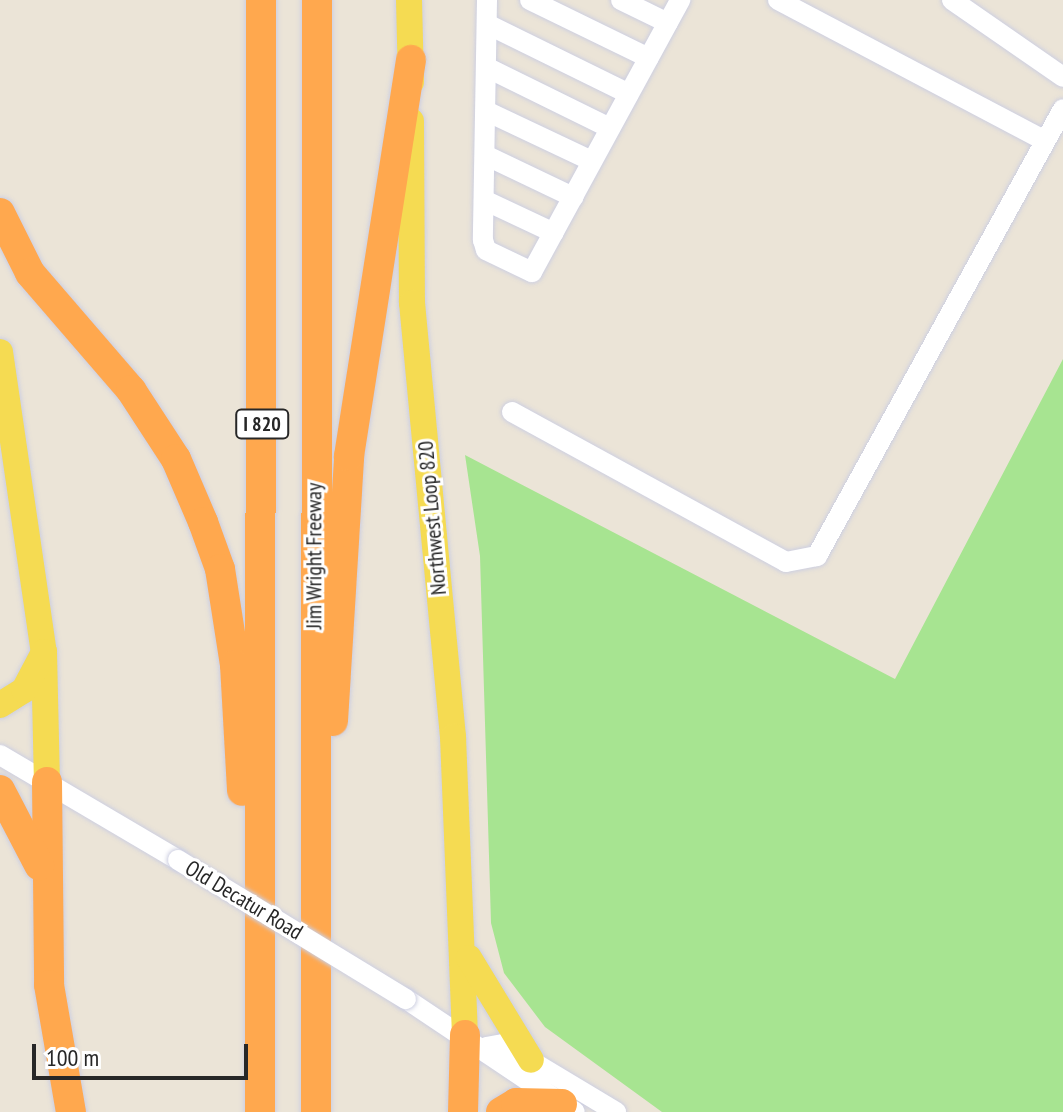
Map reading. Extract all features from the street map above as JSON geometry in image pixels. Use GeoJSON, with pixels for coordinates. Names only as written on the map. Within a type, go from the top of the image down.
{"type":"FeatureCollection","features":[{"type":"Feature","properties":{"kind":"highway","name":"I 820"},"geometry":{"type":"LineString","coordinates":[[260,1112],[261,0]]}},
{"type":"Feature","properties":{"kind":"highway","name":"Jim Wright Freeway"},"geometry":{"type":"LineString","coordinates":[[316,1112],[312,825],[317,0]]}},
{"type":"Feature","properties":{"kind":"highway"},"geometry":{"type":"LineString","coordinates":[[312,825],[334,718],[335,593],[351,440],[411,60]]}},
{"type":"Feature","properties":{"kind":"highway"},"geometry":{"type":"LineString","coordinates":[[0,213],[30,273],[131,390],[176,459],[203,522],[220,569],[235,665],[243,813],[259,847]]}},
{"type":"Feature","properties":{"kind":"highway"},"geometry":{"type":"LineString","coordinates":[[47,782],[44,881],[49,985],[71,1112]]}},
{"type":"Feature","properties":{"kind":"highway"},"geometry":{"type":"LineString","coordinates":[[0,790],[27,830],[44,881]]}},
{"type":"Feature","properties":{"kind":"highway"},"geometry":{"type":"LineString","coordinates":[[463,1112],[476,1041]]}},
{"type":"Feature","properties":{"kind":"highway"},"geometry":{"type":"LineString","coordinates":[[501,1112],[516,1103],[568,1108]]}},
{"type":"Feature","properties":{"kind":"main road","name":"Northwest Loop 820"},"geometry":{"type":"LineString","coordinates":[[409,0],[412,303],[453,737],[464,949],[476,1041]]}},
{"type":"Feature","properties":{"kind":"main road"},"geometry":{"type":"LineString","coordinates":[[0,352],[7,426],[44,652],[47,782]]}},
{"type":"Feature","properties":{"kind":"main road"},"geometry":{"type":"LineString","coordinates":[[0,705],[24,690],[44,652]]}},
{"type":"Feature","properties":{"kind":"main road"},"geometry":{"type":"LineString","coordinates":[[464,949],[531,1060]]}},
{"type":"Feature","properties":{"kind":"street"},"geometry":{"type":"LineString","coordinates":[[487,0],[486,250],[532,272],[680,0]]}},
{"type":"Feature","properties":{"kind":"street"},"geometry":{"type":"LineString","coordinates":[[530,0],[649,58]]}},
{"type":"Feature","properties":{"kind":"street"},"geometry":{"type":"LineString","coordinates":[[621,0],[668,23]]}},
{"type":"Feature","properties":{"kind":"street"},"geometry":{"type":"LineString","coordinates":[[778,0],[1045,141]]}},
{"type":"Feature","properties":{"kind":"street"},"geometry":{"type":"LineString","coordinates":[[952,0],[1063,77]]}},
{"type":"Feature","properties":{"kind":"street"},"geometry":{"type":"LineString","coordinates":[[487,24],[629,94]]}},
{"type":"Feature","properties":{"kind":"street"},"geometry":{"type":"LineString","coordinates":[[486,67],[610,128]]}},
{"type":"Feature","properties":{"kind":"street"},"geometry":{"type":"LineString","coordinates":[[512,412],[786,562],[817,556],[1063,109]]}},
{"type":"Feature","properties":{"kind":"street"},"geometry":{"type":"LineString","coordinates":[[486,111],[592,161]]}},
{"type":"Feature","properties":{"kind":"street"},"geometry":{"type":"LineString","coordinates":[[485,155],[573,197]]}},
{"type":"Feature","properties":{"kind":"street"},"geometry":{"type":"LineString","coordinates":[[484,200],[554,233]]}},
{"type":"Feature","properties":{"kind":"street","name":"Old Decatur Road"},"geometry":{"type":"LineString","coordinates":[[0,755],[476,1041],[494,1062],[568,1108]]}},
{"type":"Feature","properties":{"kind":"street","name":"Old Decatur Road"},"geometry":{"type":"LineString","coordinates":[[476,1041],[503,1044],[616,1112]]}},
{"type":"Feature","properties":{"kind":"green space"},"geometry":{"type":"Polygon","coordinates":[[[1063,359],[1063,1112],[662,1112],[545,1027],[504,973],[491,923],[480,556],[465,455],[895,679],[1063,359]]]}}]}
